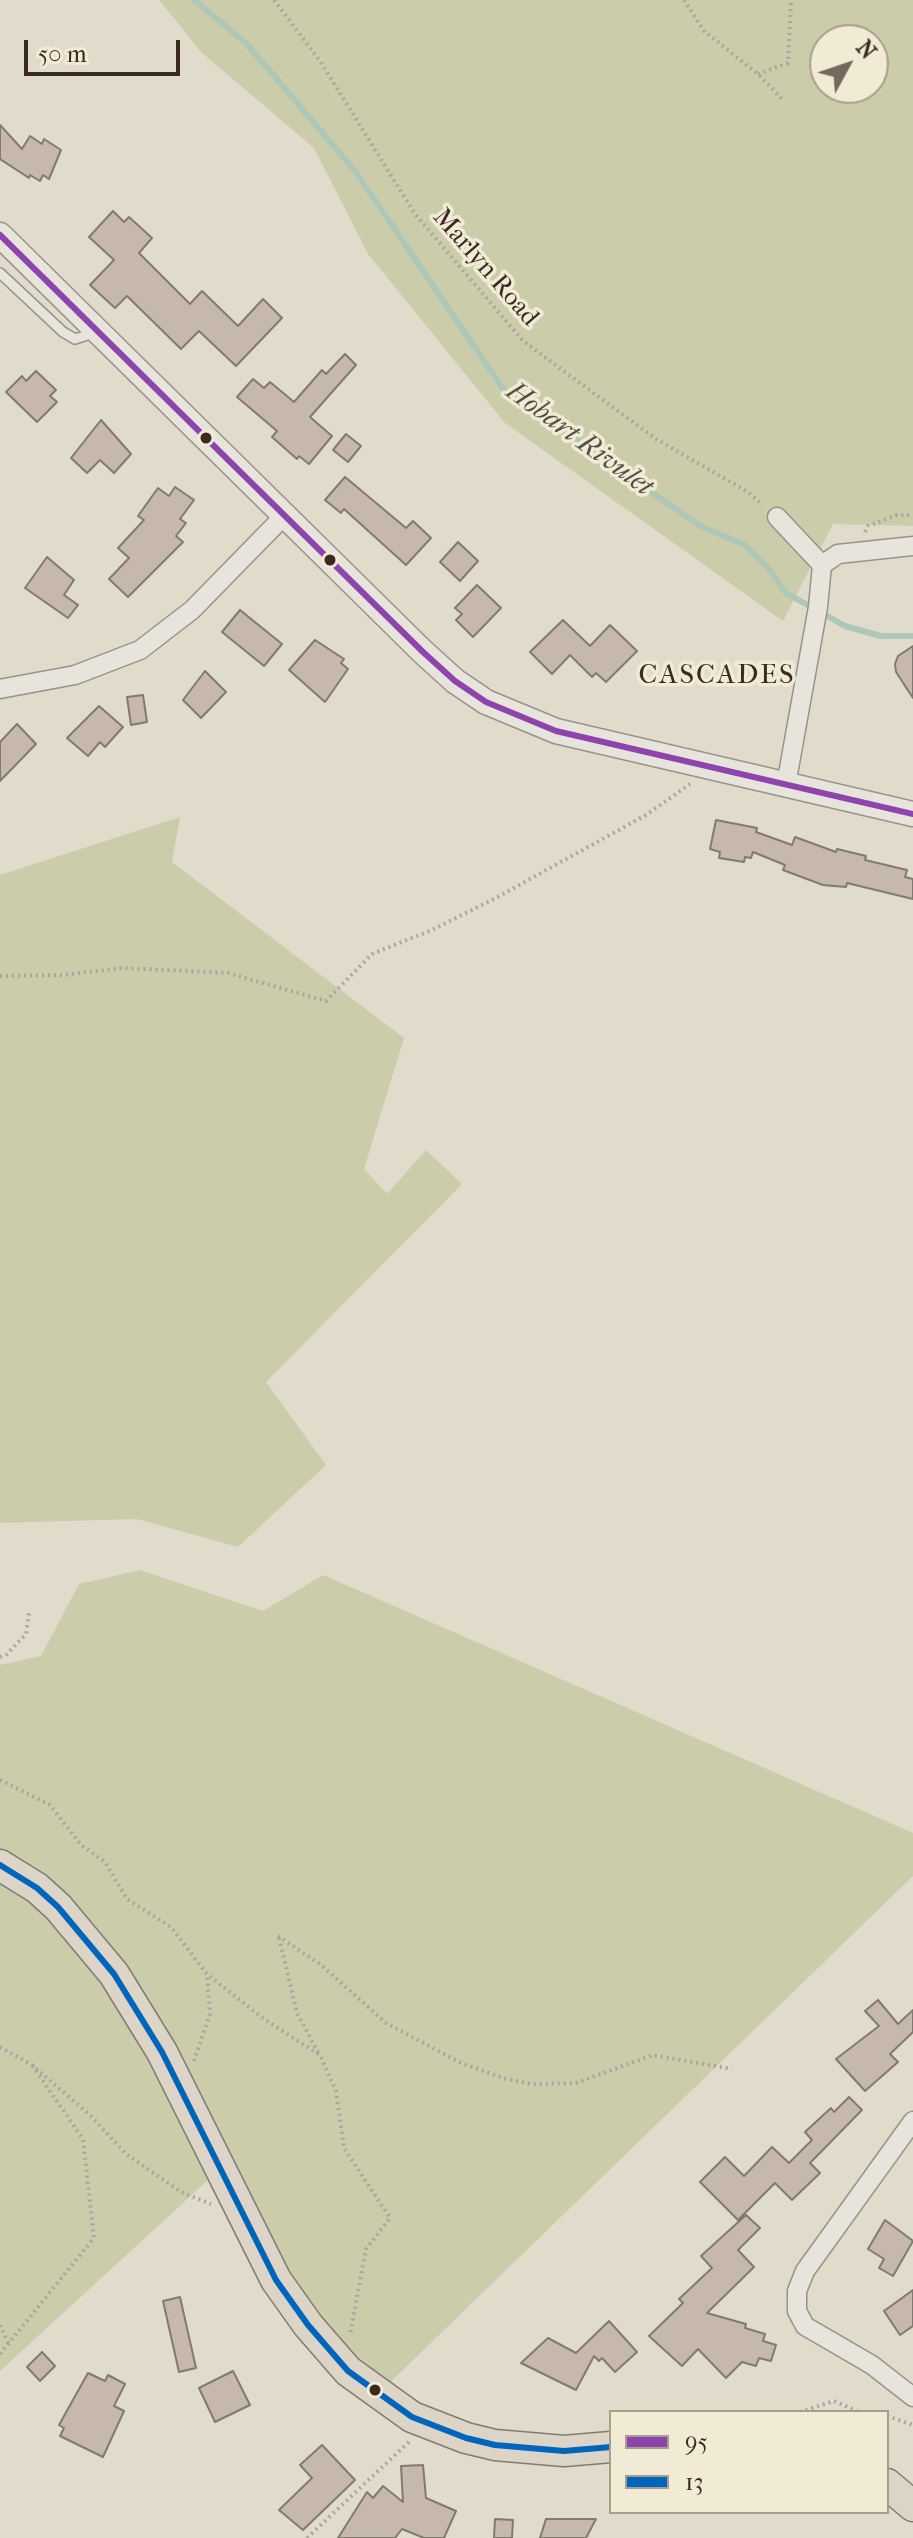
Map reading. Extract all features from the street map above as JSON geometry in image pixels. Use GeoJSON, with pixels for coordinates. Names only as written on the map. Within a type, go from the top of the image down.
{"type":"FeatureCollection","features":[{"type":"Feature","properties":{"kind":"main road"},"geometry":{"type":"LineString","coordinates":[[0,1865],[37,1888],[58,1907],[114,1974],[162,2052],[243,2217],[290,2303],[348,2371],[377,2395],[439,2429],[495,2445],[564,2451],[609,2447]]}},
{"type":"Feature","properties":{"kind":"main road"},"geometry":{"type":"LineString","coordinates":[[889,2486],[913,2506]]}},
{"type":"Feature","properties":{"kind":"street"},"geometry":{"type":"LineString","coordinates":[[0,235],[423,652],[486,702],[556,731],[913,814]]}},
{"type":"Feature","properties":{"kind":"street"},"geometry":{"type":"LineString","coordinates":[[0,689],[75,675],[140,650],[192,610],[283,517]]}},
{"type":"Feature","properties":{"kind":"street"},"geometry":{"type":"LineString","coordinates":[[777,517],[822,565],[818,607],[786,785]]}},
{"type":"Feature","properties":{"kind":"street"},"geometry":{"type":"LineString","coordinates":[[822,565],[838,554],[913,546]]}},
{"type":"Feature","properties":{"kind":"street"},"geometry":{"type":"LineString","coordinates":[[913,2121],[805,2271],[797,2301],[797,2311],[805,2326],[872,2365],[913,2397]]}},
{"type":"Feature","properties":{"kind":"lane"},"geometry":{"type":"LineString","coordinates":[[0,273],[75,339],[97,331]]}},
{"type":"Feature","properties":{"kind":"path","name":"Marlyn Road"},"geometry":{"type":"LineString","coordinates":[[274,0],[320,61],[415,214],[523,341],[656,439],[748,492],[777,517]]}},
{"type":"Feature","properties":{"kind":"path"},"geometry":{"type":"LineString","coordinates":[[684,0],[704,31],[758,74],[783,100]]}},
{"type":"Feature","properties":{"kind":"path"},"geometry":{"type":"LineString","coordinates":[[758,74],[788,63],[791,0]]}},
{"type":"Feature","properties":{"kind":"path"},"geometry":{"type":"LineString","coordinates":[[855,552],[868,526],[897,515],[913,515]]}},
{"type":"Feature","properties":{"kind":"path"},"geometry":{"type":"LineString","coordinates":[[0,976],[63,975],[122,968],[228,973],[326,1001],[372,954],[432,930],[554,867],[646,815],[696,780]]}},
{"type":"Feature","properties":{"kind":"path"},"geometry":{"type":"LineString","coordinates":[[0,1657],[26,1634],[29,1613]]}},
{"type":"Feature","properties":{"kind":"path"},"geometry":{"type":"LineString","coordinates":[[0,1780],[50,1805],[81,1845],[105,1862],[127,1899],[171,1927],[207,1974],[264,2019],[320,2055]]}},
{"type":"Feature","properties":{"kind":"path"},"geometry":{"type":"LineString","coordinates":[[345,2348],[355,2319],[366,2249],[390,2218],[344,2148],[336,2091],[297,2013],[278,1936],[320,1964],[386,2023],[461,2063],[503,2078],[531,2084],[576,2083],[653,2055],[732,2069]]}},
{"type":"Feature","properties":{"kind":"path"},"geometry":{"type":"LineString","coordinates":[[193,2062],[210,2014],[207,1974]]}},
{"type":"Feature","properties":{"kind":"path"},"geometry":{"type":"LineString","coordinates":[[0,2047],[32,2065],[91,2116],[126,2154],[181,2192],[243,2217]]}},
{"type":"Feature","properties":{"kind":"path"},"geometry":{"type":"LineString","coordinates":[[0,2354],[94,2238],[83,2139],[32,2065]]}},
{"type":"Feature","properties":{"kind":"path"},"geometry":{"type":"LineString","coordinates":[[0,2325],[9,2345]]}},
{"type":"Feature","properties":{"kind":"path"},"geometry":{"type":"LineString","coordinates":[[806,2410],[834,2401],[854,2410]]}},
{"type":"Feature","properties":{"kind":"path"},"geometry":{"type":"LineString","coordinates":[[889,2417],[913,2425]]}},
{"type":"Feature","properties":{"kind":"path"},"geometry":{"type":"LineString","coordinates":[[307,2538],[410,2441]]}},
{"type":"Feature","properties":{"kind":"green space"},"geometry":{"type":"Polygon","coordinates":[[[159,0],[913,0],[913,526],[833,524],[783,621],[505,423],[368,254],[314,148],[202,53],[159,0]]]}},
{"type":"Feature","properties":{"kind":"green space"},"geometry":{"type":"Polygon","coordinates":[[[180,817],[172,862],[404,1038],[364,1169],[387,1194],[426,1150],[462,1184],[266,1382],[326,1465],[238,1547],[137,1519],[0,1523],[0,875],[180,817]]]}},
{"type":"Feature","properties":{"kind":"green space"},"geometry":{"type":"Polygon","coordinates":[[[140,1570],[263,1611],[323,1575],[913,1833],[913,1876],[377,2395],[348,2371],[220,2169],[0,2371],[0,1665],[41,1656],[79,1584],[140,1570]]]}},
{"type":"Feature","properties":{"kind":"building"},"geometry":{"type":"Polygon","coordinates":[[[0,125],[22,149],[30,136],[42,144],[44,139],[61,150],[49,179],[43,175],[40,181],[30,175],[29,178],[0,159],[0,125]]]}},
{"type":"Feature","properties":{"kind":"building"},"geometry":{"type":"Polygon","coordinates":[[[113,211],[124,222],[129,217],[152,238],[139,253],[190,304],[202,291],[238,326],[263,299],[282,318],[236,366],[199,331],[181,349],[127,296],[115,308],[90,285],[114,260],[89,237],[113,211]]]}},
{"type":"Feature","properties":{"kind":"building"},"geometry":{"type":"Polygon","coordinates":[[[345,354],[356,365],[310,417],[332,436],[309,464],[299,456],[297,459],[272,437],[277,431],[237,397],[253,379],[264,388],[270,382],[294,402],[322,370],[326,374],[345,354]]]}},
{"type":"Feature","properties":{"kind":"building"},"geometry":{"type":"Polygon","coordinates":[[[36,371],[56,390],[50,396],[57,402],[37,422],[6,392],[22,376],[26,381],[36,371]]]}},
{"type":"Feature","properties":{"kind":"building"},"geometry":{"type":"Polygon","coordinates":[[[101,420],[131,454],[114,473],[100,460],[87,473],[71,458],[101,420]]]}},
{"type":"Feature","properties":{"kind":"building"},"geometry":{"type":"Polygon","coordinates":[[[346,434],[361,446],[348,462],[333,450],[346,434]]]}},
{"type":"Feature","properties":{"kind":"building"},"geometry":{"type":"Polygon","coordinates":[[[345,477],[406,528],[413,521],[431,538],[406,565],[344,509],[341,513],[325,500],[345,477]]]}},
{"type":"Feature","properties":{"kind":"building"},"geometry":{"type":"Polygon","coordinates":[[[175,487],[194,500],[180,519],[186,523],[176,536],[183,542],[128,597],[109,579],[129,558],[118,548],[144,520],[138,516],[158,488],[169,496],[175,487]]]}},
{"type":"Feature","properties":{"kind":"building"},"geometry":{"type":"Polygon","coordinates":[[[458,542],[478,561],[460,581],[440,562],[458,542]]]}},
{"type":"Feature","properties":{"kind":"building"},"geometry":{"type":"Polygon","coordinates":[[[47,557],[74,580],[64,595],[78,605],[68,618],[25,588],[47,557]]]}},
{"type":"Feature","properties":{"kind":"building"},"geometry":{"type":"Polygon","coordinates":[[[477,585],[501,608],[473,637],[456,620],[462,614],[455,608],[477,585]]]}},
{"type":"Feature","properties":{"kind":"building"},"geometry":{"type":"Polygon","coordinates":[[[240,610],[282,644],[264,666],[222,632],[240,610]]]}},
{"type":"Feature","properties":{"kind":"building"},"geometry":{"type":"Polygon","coordinates":[[[563,620],[590,646],[610,625],[637,651],[606,682],[596,673],[592,677],[570,655],[552,674],[530,652],[563,620]]]}},
{"type":"Feature","properties":{"kind":"building"},"geometry":{"type":"Polygon","coordinates":[[[315,640],[344,659],[341,663],[348,669],[325,702],[289,670],[315,640]]]}},
{"type":"Feature","properties":{"kind":"building"},"geometry":{"type":"Polygon","coordinates":[[[913,646],[913,698],[896,672],[895,664],[898,656],[913,646]]]}},
{"type":"Feature","properties":{"kind":"building"},"geometry":{"type":"Polygon","coordinates":[[[205,671],[226,692],[201,718],[183,700],[205,671]]]}},
{"type":"Feature","properties":{"kind":"building"},"geometry":{"type":"Polygon","coordinates":[[[143,695],[147,722],[131,725],[127,697],[143,695]]]}},
{"type":"Feature","properties":{"kind":"building"},"geometry":{"type":"Polygon","coordinates":[[[99,706],[123,727],[105,747],[100,742],[88,756],[67,738],[99,706]]]}},
{"type":"Feature","properties":{"kind":"building"},"geometry":{"type":"Polygon","coordinates":[[[17,724],[36,744],[0,781],[0,742],[17,724]]]}},
{"type":"Feature","properties":{"kind":"building"},"geometry":{"type":"Polygon","coordinates":[[[716,820],[757,828],[756,832],[792,845],[795,837],[836,852],[837,849],[866,856],[865,860],[907,870],[905,877],[913,879],[913,899],[847,883],[846,887],[823,885],[783,870],[785,865],[753,852],[751,858],[745,857],[744,862],[719,858],[720,852],[710,849],[716,820]]]}},
{"type":"Feature","properties":{"kind":"building"},"geometry":{"type":"Polygon","coordinates":[[[878,2000],[898,2024],[913,2010],[913,2032],[890,2054],[898,2062],[865,2091],[836,2059],[879,2026],[865,2011],[878,2000]]]}},
{"type":"Feature","properties":{"kind":"building"},"geometry":{"type":"Polygon","coordinates":[[[849,2097],[862,2110],[810,2163],[820,2173],[792,2200],[775,2183],[738,2220],[700,2182],[725,2157],[744,2176],[772,2147],[789,2163],[812,2140],[805,2132],[831,2108],[834,2112],[849,2097]]]}},
{"type":"Feature","properties":{"kind":"building"},"geometry":{"type":"Polygon","coordinates":[[[746,2215],[760,2228],[738,2250],[754,2267],[707,2313],[746,2324],[745,2328],[765,2334],[763,2341],[776,2345],[771,2361],[759,2358],[756,2366],[742,2362],[726,2378],[698,2349],[682,2366],[649,2336],[683,2303],[679,2299],[712,2268],[701,2256],[746,2215]]]}},
{"type":"Feature","properties":{"kind":"building"},"geometry":{"type":"Polygon","coordinates":[[[885,2220],[913,2241],[893,2276],[879,2268],[884,2259],[868,2249],[885,2220]]]}},
{"type":"Feature","properties":{"kind":"building"},"geometry":{"type":"Polygon","coordinates":[[[913,2290],[913,2326],[900,2335],[884,2311],[913,2290]]]}},
{"type":"Feature","properties":{"kind":"building"},"geometry":{"type":"Polygon","coordinates":[[[180,2297],[196,2368],[179,2372],[163,2301],[180,2297]]]}},
{"type":"Feature","properties":{"kind":"building"},"geometry":{"type":"Polygon","coordinates":[[[609,2321],[637,2352],[615,2372],[602,2358],[599,2361],[594,2356],[576,2390],[521,2363],[548,2338],[576,2353],[609,2321]]]}},
{"type":"Feature","properties":{"kind":"building"},"geometry":{"type":"Polygon","coordinates":[[[42,2352],[55,2366],[40,2381],[27,2367],[42,2352]]]}},
{"type":"Feature","properties":{"kind":"building"},"geometry":{"type":"Polygon","coordinates":[[[233,2371],[250,2405],[215,2422],[199,2388],[233,2371]]]}},
{"type":"Feature","properties":{"kind":"building"},"geometry":{"type":"Polygon","coordinates":[[[88,2373],[105,2381],[108,2375],[125,2384],[114,2406],[124,2411],[103,2457],[60,2436],[64,2428],[59,2425],[88,2373]]]}},
{"type":"Feature","properties":{"kind":"building"},"geometry":{"type":"Polygon","coordinates":[[[322,2445],[355,2480],[303,2530],[279,2510],[312,2478],[300,2465],[322,2445]]]}},
{"type":"Feature","properties":{"kind":"building"},"geometry":{"type":"Polygon","coordinates":[[[423,2465],[426,2498],[456,2511],[444,2538],[424,2538],[402,2529],[395,2538],[338,2538],[367,2492],[373,2498],[383,2486],[403,2502],[401,2466],[423,2465]]]}},
{"type":"Feature","properties":{"kind":"building"},"geometry":{"type":"Polygon","coordinates":[[[495,2519],[513,2520],[512,2538],[494,2538],[495,2519]]]}},
{"type":"Feature","properties":{"kind":"building"},"geometry":{"type":"Polygon","coordinates":[[[546,2519],[596,2519],[586,2538],[540,2538],[546,2519]]]}},
{"type":"Feature","properties":{"kind":"waterway","name":"Hobart Rivulet"},"geometry":{"type":"LineString","coordinates":[[194,0],[247,44],[355,171],[504,390],[702,527],[743,544],[767,566],[786,593],[845,626],[881,636],[913,636]]}},
{"type":"Feature","properties":{"kind":"transit line","name":"95"},"geometry":{"type":"LineString","coordinates":[[0,235],[423,652],[455,681],[486,702],[556,731],[913,814]]}},
{"type":"Feature","properties":{"kind":"transit line","name":"13"},"geometry":{"type":"LineString","coordinates":[[0,1865],[37,1888],[58,1907],[114,1974],[162,2052],[276,2280],[308,2325],[348,2371],[412,2417],[466,2438],[495,2445],[564,2451],[609,2447]]}},
{"type":"Feature","properties":{"kind":"district","name":"CASCADES"},"geometry":{"type":"Point","coordinates":[717,676]}}]}
